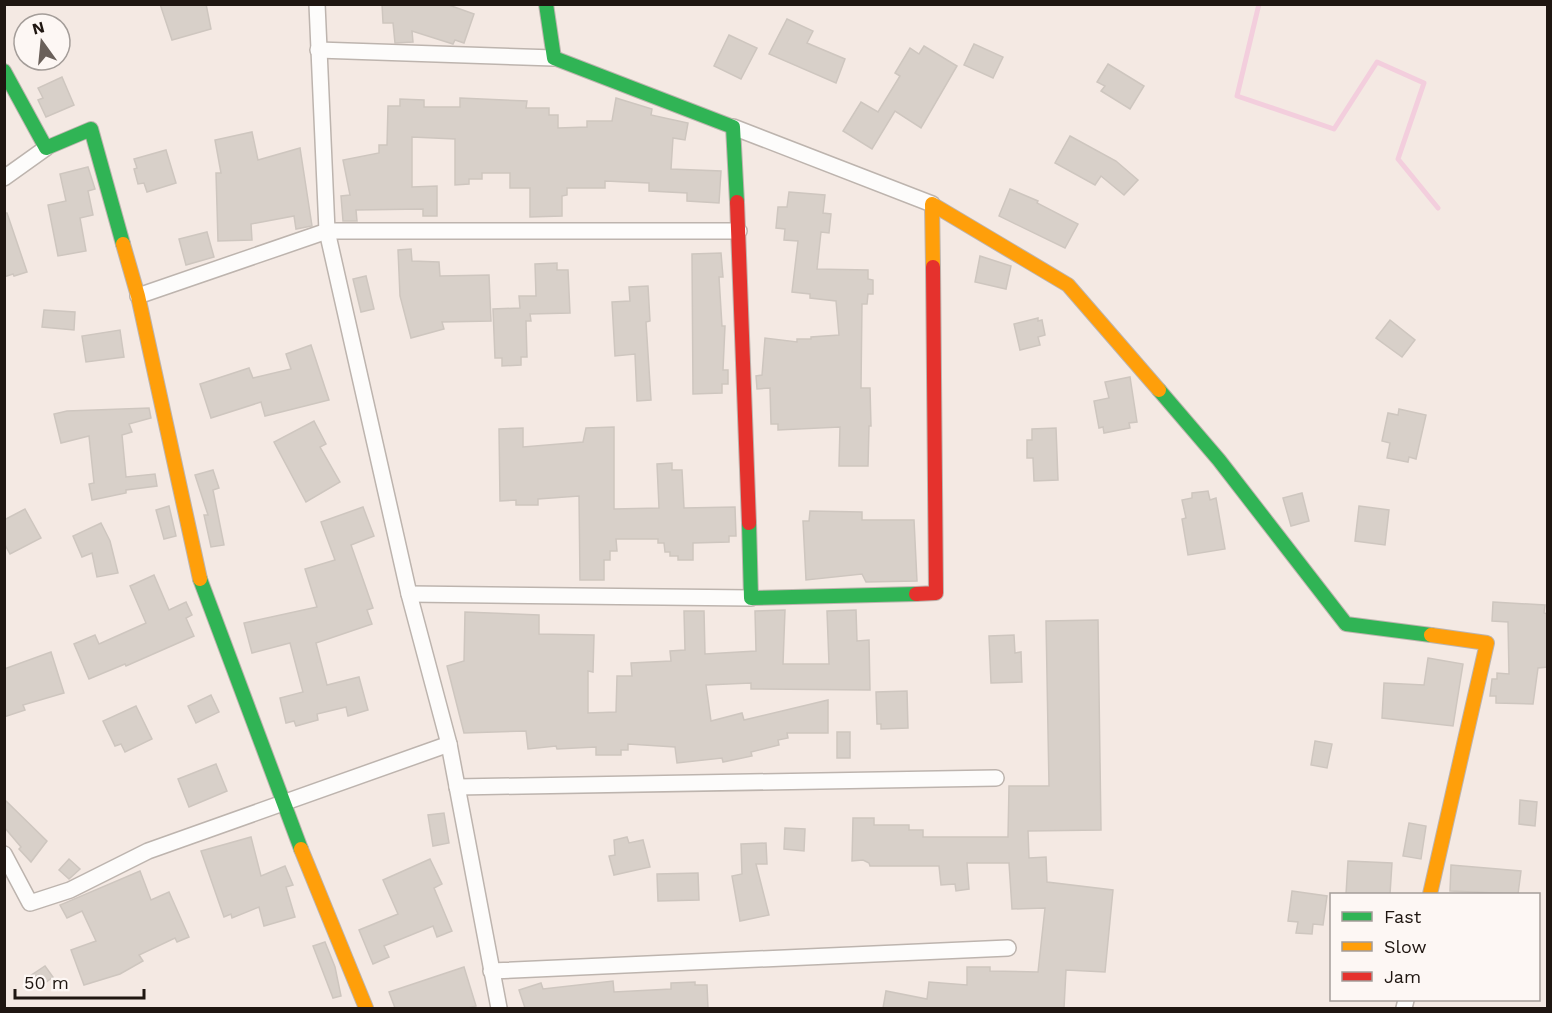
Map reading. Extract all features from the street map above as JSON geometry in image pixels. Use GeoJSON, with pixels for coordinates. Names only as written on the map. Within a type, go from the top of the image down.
{"type":"FeatureCollection","features":[{"type":"Feature","properties":{"kind":"street"},"geometry":{"type":"LineString","coordinates":[[317,4],[327,231],[409,594],[449,744],[499,1008]]}},
{"type":"Feature","properties":{"kind":"street"},"geometry":{"type":"LineString","coordinates":[[546,4],[554,58]]}},
{"type":"Feature","properties":{"kind":"street"},"geometry":{"type":"LineString","coordinates":[[318,50],[554,58],[932,204],[1068,285],[1219,460],[1346,624],[1487,643],[1430,893]]}},
{"type":"Feature","properties":{"kind":"street"},"geometry":{"type":"LineString","coordinates":[[4,71],[46,148]]}},
{"type":"Feature","properties":{"kind":"street"},"geometry":{"type":"LineString","coordinates":[[733,127],[740,231],[751,598]]}},
{"type":"Feature","properties":{"kind":"street"},"geometry":{"type":"LineString","coordinates":[[4,178],[46,148],[91,129],[138,296],[196,568],[282,802],[366,1008]]}},
{"type":"Feature","properties":{"kind":"street"},"geometry":{"type":"LineString","coordinates":[[409,594],[751,598],[936,593],[932,204]]}},
{"type":"Feature","properties":{"kind":"street"},"geometry":{"type":"LineString","coordinates":[[138,296],[327,231],[740,231]]}},
{"type":"Feature","properties":{"kind":"street"},"geometry":{"type":"LineString","coordinates":[[4,854],[30,903],[70,890],[148,851],[449,744]]}},
{"type":"Feature","properties":{"kind":"street"},"geometry":{"type":"LineString","coordinates":[[457,787],[996,778]]}},
{"type":"Feature","properties":{"kind":"street"},"geometry":{"type":"LineString","coordinates":[[491,970],[1008,948]]}},
{"type":"Feature","properties":{"kind":"building"},"geometry":{"type":"Polygon","coordinates":[[[160,4],[206,4],[211,29],[172,40],[160,4]]]}},
{"type":"Feature","properties":{"kind":"building"},"geometry":{"type":"Polygon","coordinates":[[[382,4],[446,4],[474,14],[464,43],[455,40],[453,44],[412,31],[413,42],[395,43],[393,23],[383,23],[382,4]]]}},
{"type":"Feature","properties":{"kind":"building"},"geometry":{"type":"Polygon","coordinates":[[[787,19],[813,31],[807,43],[845,59],[836,83],[769,54],[787,19]]]}},
{"type":"Feature","properties":{"kind":"building"},"geometry":{"type":"Polygon","coordinates":[[[729,35],[757,48],[741,79],[714,66],[729,35]]]}},
{"type":"Feature","properties":{"kind":"building"},"geometry":{"type":"Polygon","coordinates":[[[974,44],[1003,57],[993,78],[964,65],[974,44]]]}},
{"type":"Feature","properties":{"kind":"building"},"geometry":{"type":"Polygon","coordinates":[[[924,46],[957,66],[921,128],[895,111],[872,149],[843,131],[861,102],[878,112],[900,76],[895,73],[910,48],[919,54],[924,46]]]}},
{"type":"Feature","properties":{"kind":"building"},"geometry":{"type":"Polygon","coordinates":[[[1108,64],[1144,86],[1130,109],[1101,91],[1105,86],[1097,82],[1108,64]]]}},
{"type":"Feature","properties":{"kind":"building"},"geometry":{"type":"Polygon","coordinates":[[[62,77],[74,105],[46,117],[38,100],[43,98],[38,88],[62,77]]]}},
{"type":"Feature","properties":{"kind":"building"},"geometry":{"type":"Polygon","coordinates":[[[460,98],[527,101],[526,108],[549,108],[549,115],[558,115],[558,128],[587,127],[587,121],[612,121],[616,98],[652,109],[651,115],[688,123],[685,140],[673,138],[671,169],[721,171],[719,203],[687,201],[687,193],[649,191],[649,183],[605,181],[605,188],[567,188],[567,195],[562,196],[562,216],[530,217],[530,188],[510,188],[510,173],[482,173],[482,179],[469,179],[469,184],[455,185],[455,139],[412,137],[412,187],[437,186],[437,216],[423,216],[423,209],[356,210],[357,221],[343,221],[341,196],[350,195],[343,160],[379,153],[379,145],[387,145],[388,106],[400,106],[400,99],[424,100],[424,107],[460,107],[460,98]]]}},
{"type":"Feature","properties":{"kind":"building"},"geometry":{"type":"Polygon","coordinates":[[[252,132],[258,160],[300,148],[312,226],[296,229],[294,216],[251,224],[252,240],[218,241],[216,173],[221,173],[215,140],[252,132]]]}},
{"type":"Feature","properties":{"kind":"building"},"geometry":{"type":"Polygon","coordinates":[[[1070,136],[1116,161],[1138,180],[1124,195],[1101,176],[1095,185],[1055,163],[1070,136]]]}},
{"type":"Feature","properties":{"kind":"building"},"geometry":{"type":"Polygon","coordinates":[[[166,150],[176,183],[147,192],[144,183],[138,184],[134,159],[166,150]]]}},
{"type":"Feature","properties":{"kind":"building"},"geometry":{"type":"Polygon","coordinates":[[[88,167],[95,189],[88,191],[93,215],[80,218],[86,251],[58,256],[48,205],[66,201],[60,174],[88,167]]]}},
{"type":"Feature","properties":{"kind":"building"},"geometry":{"type":"Polygon","coordinates":[[[1010,189],[1038,201],[1037,203],[1078,224],[1065,248],[999,216],[1010,189]]]}},
{"type":"Feature","properties":{"kind":"building"},"geometry":{"type":"Polygon","coordinates":[[[789,192],[825,195],[823,213],[831,214],[829,233],[821,232],[817,269],[868,270],[868,279],[873,280],[873,294],[868,294],[867,304],[862,304],[861,388],[870,388],[871,426],[869,426],[868,466],[839,466],[840,427],[778,430],[778,424],[771,424],[770,388],[757,389],[756,376],[762,375],[765,338],[797,342],[797,339],[839,335],[836,301],[810,298],[810,294],[792,292],[798,241],[784,240],[785,229],[776,228],[778,207],[787,207],[789,192]]]}},
{"type":"Feature","properties":{"kind":"building"},"geometry":{"type":"Polygon","coordinates":[[[4,213],[7,213],[27,272],[4,277],[4,213]]]}},
{"type":"Feature","properties":{"kind":"building"},"geometry":{"type":"Polygon","coordinates":[[[207,232],[214,257],[186,265],[179,239],[207,232]]]}},
{"type":"Feature","properties":{"kind":"building"},"geometry":{"type":"Polygon","coordinates":[[[411,249],[412,261],[439,262],[440,276],[489,275],[491,321],[442,322],[444,329],[411,338],[400,296],[398,250],[411,249]]]}},
{"type":"Feature","properties":{"kind":"building"},"geometry":{"type":"Polygon","coordinates":[[[721,253],[723,277],[719,277],[722,326],[725,326],[723,370],[728,370],[728,384],[722,384],[722,393],[693,394],[692,254],[721,253]]]}},
{"type":"Feature","properties":{"kind":"building"},"geometry":{"type":"Polygon","coordinates":[[[980,256],[1011,266],[1006,289],[975,282],[980,256]]]}},
{"type":"Feature","properties":{"kind":"building"},"geometry":{"type":"Polygon","coordinates":[[[557,263],[557,270],[568,270],[570,313],[530,314],[531,321],[526,321],[527,357],[521,357],[521,365],[502,366],[502,358],[495,358],[493,309],[520,308],[519,296],[536,296],[535,264],[557,263]]]}},
{"type":"Feature","properties":{"kind":"building"},"geometry":{"type":"Polygon","coordinates":[[[366,276],[374,309],[361,312],[353,279],[366,276]]]}},
{"type":"Feature","properties":{"kind":"building"},"geometry":{"type":"Polygon","coordinates":[[[648,286],[650,321],[646,322],[651,400],[637,401],[635,354],[615,356],[612,302],[630,301],[629,287],[648,286]]]}},
{"type":"Feature","properties":{"kind":"building"},"geometry":{"type":"Polygon","coordinates":[[[44,310],[75,312],[74,330],[42,327],[44,310]]]}},
{"type":"Feature","properties":{"kind":"building"},"geometry":{"type":"Polygon","coordinates":[[[1038,318],[1038,321],[1042,320],[1045,335],[1038,337],[1040,345],[1020,350],[1014,324],[1038,318]]]}},
{"type":"Feature","properties":{"kind":"building"},"geometry":{"type":"Polygon","coordinates":[[[1390,320],[1415,340],[1402,357],[1376,338],[1390,320]]]}},
{"type":"Feature","properties":{"kind":"building"},"geometry":{"type":"Polygon","coordinates":[[[120,330],[124,357],[86,362],[82,336],[120,330]]]}},
{"type":"Feature","properties":{"kind":"building"},"geometry":{"type":"Polygon","coordinates":[[[311,345],[329,400],[265,416],[261,402],[211,418],[200,384],[249,368],[253,378],[291,369],[286,354],[311,345]]]}},
{"type":"Feature","properties":{"kind":"building"},"geometry":{"type":"Polygon","coordinates":[[[1130,377],[1137,422],[1129,423],[1130,428],[1104,433],[1103,427],[1099,428],[1094,401],[1109,398],[1105,382],[1130,377]]]}},
{"type":"Feature","properties":{"kind":"building"},"geometry":{"type":"Polygon","coordinates":[[[149,408],[151,418],[129,424],[132,432],[122,435],[126,477],[155,474],[157,486],[126,490],[126,493],[92,500],[89,484],[94,483],[89,436],[61,443],[54,414],[67,411],[149,408]]]}},
{"type":"Feature","properties":{"kind":"building"},"geometry":{"type":"Polygon","coordinates":[[[1399,409],[1426,415],[1416,459],[1409,457],[1408,462],[1387,458],[1390,443],[1382,441],[1388,413],[1398,415],[1399,409]]]}},
{"type":"Feature","properties":{"kind":"building"},"geometry":{"type":"Polygon","coordinates":[[[314,421],[326,444],[320,447],[340,482],[306,502],[274,442],[314,421]]]}},
{"type":"Feature","properties":{"kind":"building"},"geometry":{"type":"Polygon","coordinates":[[[614,427],[614,509],[659,508],[657,464],[672,463],[672,470],[682,470],[684,508],[735,507],[736,536],[729,536],[729,542],[693,543],[693,560],[678,560],[678,556],[670,556],[670,552],[665,552],[664,543],[658,543],[658,539],[616,539],[617,551],[610,551],[610,560],[604,560],[604,580],[580,580],[579,496],[538,499],[538,505],[516,505],[516,500],[500,501],[499,429],[523,428],[523,447],[583,442],[586,428],[614,427]]]}},
{"type":"Feature","properties":{"kind":"building"},"geometry":{"type":"Polygon","coordinates":[[[1056,428],[1058,480],[1034,481],[1033,458],[1027,458],[1027,440],[1032,440],[1032,429],[1056,428]]]}},
{"type":"Feature","properties":{"kind":"building"},"geometry":{"type":"Polygon","coordinates":[[[213,470],[219,488],[213,490],[224,545],[211,547],[204,515],[208,515],[195,475],[213,470]]]}},
{"type":"Feature","properties":{"kind":"building"},"geometry":{"type":"Polygon","coordinates":[[[1208,491],[1210,500],[1216,498],[1225,549],[1188,555],[1182,519],[1186,518],[1182,500],[1192,498],[1192,493],[1208,491]]]}},
{"type":"Feature","properties":{"kind":"building"},"geometry":{"type":"Polygon","coordinates":[[[1302,493],[1309,521],[1291,526],[1283,498],[1302,493]]]}},
{"type":"Feature","properties":{"kind":"building"},"geometry":{"type":"Polygon","coordinates":[[[169,506],[176,536],[164,539],[156,510],[169,506]]]}},
{"type":"Feature","properties":{"kind":"building"},"geometry":{"type":"Polygon","coordinates":[[[1359,506],[1389,510],[1385,545],[1355,541],[1359,506]]]}},
{"type":"Feature","properties":{"kind":"building"},"geometry":{"type":"Polygon","coordinates":[[[363,507],[374,536],[351,545],[373,608],[367,610],[372,624],[316,643],[327,685],[359,677],[368,710],[348,716],[346,707],[317,714],[318,720],[296,726],[294,721],[286,723],[280,698],[303,692],[290,643],[252,653],[244,623],[317,607],[305,569],[335,560],[321,522],[363,507]]]}},
{"type":"Feature","properties":{"kind":"building"},"geometry":{"type":"Polygon","coordinates":[[[25,509],[41,538],[10,554],[4,543],[4,520],[25,509]]]}},
{"type":"Feature","properties":{"kind":"building"},"geometry":{"type":"Polygon","coordinates":[[[810,511],[862,512],[862,520],[914,520],[917,581],[866,582],[862,574],[806,580],[803,521],[809,521],[810,511]]]}},
{"type":"Feature","properties":{"kind":"building"},"geometry":{"type":"Polygon","coordinates":[[[101,523],[110,541],[118,573],[97,577],[92,553],[82,557],[73,536],[101,523]]]}},
{"type":"Feature","properties":{"kind":"building"},"geometry":{"type":"Polygon","coordinates":[[[154,575],[169,610],[186,602],[192,615],[186,618],[194,636],[126,666],[125,664],[89,679],[74,644],[95,635],[99,644],[146,623],[130,586],[154,575]]]}},
{"type":"Feature","properties":{"kind":"building"},"geometry":{"type":"Polygon","coordinates":[[[1493,602],[1545,605],[1544,613],[1548,614],[1548,667],[1538,668],[1533,704],[1496,703],[1496,696],[1490,696],[1492,679],[1497,679],[1497,673],[1509,674],[1508,622],[1492,621],[1493,602]]]}},
{"type":"Feature","properties":{"kind":"building"},"geometry":{"type":"Polygon","coordinates":[[[785,610],[783,664],[829,664],[827,611],[856,610],[857,641],[869,640],[870,690],[751,689],[751,683],[706,685],[711,721],[742,713],[744,720],[828,700],[828,733],[787,733],[788,738],[778,740],[779,745],[751,752],[752,756],[723,762],[722,758],[677,763],[675,747],[628,744],[628,750],[621,750],[621,755],[596,755],[596,747],[557,749],[556,746],[528,749],[526,731],[464,733],[447,666],[464,661],[465,612],[539,615],[539,634],[594,635],[593,672],[588,671],[588,713],[616,712],[617,676],[632,676],[631,663],[671,661],[670,651],[685,650],[684,611],[704,611],[705,654],[756,651],[755,611],[785,610]]]}},
{"type":"Feature","properties":{"kind":"building"},"geometry":{"type":"Polygon","coordinates":[[[1098,620],[1101,830],[1028,831],[1029,858],[1046,857],[1047,882],[1113,890],[1105,972],[1066,970],[1064,1008],[883,1008],[886,991],[927,999],[929,982],[967,985],[967,967],[990,967],[990,971],[1038,972],[1045,908],[1012,909],[1009,863],[967,863],[969,889],[956,891],[955,884],[941,885],[939,866],[870,866],[863,860],[852,861],[853,818],[874,818],[874,825],[909,825],[909,830],[923,830],[923,837],[1008,837],[1009,786],[1049,786],[1046,621],[1098,620]]]}},
{"type":"Feature","properties":{"kind":"building"},"geometry":{"type":"Polygon","coordinates":[[[1014,635],[1015,653],[1021,652],[1022,682],[991,683],[989,636],[1014,635]]]}},
{"type":"Feature","properties":{"kind":"building"},"geometry":{"type":"Polygon","coordinates":[[[51,652],[64,693],[23,705],[25,710],[4,717],[4,669],[51,652]]]}},
{"type":"Feature","properties":{"kind":"building"},"geometry":{"type":"Polygon","coordinates":[[[1428,658],[1463,664],[1453,726],[1382,718],[1384,683],[1424,685],[1428,658]]]}},
{"type":"Feature","properties":{"kind":"building"},"geometry":{"type":"Polygon","coordinates":[[[907,691],[908,728],[881,729],[881,724],[877,724],[876,692],[907,691]]]}},
{"type":"Feature","properties":{"kind":"building"},"geometry":{"type":"Polygon","coordinates":[[[211,695],[219,712],[196,723],[188,706],[211,695]]]}},
{"type":"Feature","properties":{"kind":"building"},"geometry":{"type":"Polygon","coordinates":[[[136,706],[152,739],[125,752],[121,744],[115,746],[103,721],[136,706]]]}},
{"type":"Feature","properties":{"kind":"building"},"geometry":{"type":"Polygon","coordinates":[[[837,732],[850,732],[850,758],[837,758],[837,732]]]}},
{"type":"Feature","properties":{"kind":"building"},"geometry":{"type":"Polygon","coordinates":[[[1315,741],[1332,744],[1327,768],[1311,765],[1315,741]]]}},
{"type":"Feature","properties":{"kind":"building"},"geometry":{"type":"Polygon","coordinates":[[[216,764],[227,791],[189,807],[178,779],[216,764]]]}},
{"type":"Feature","properties":{"kind":"building"},"geometry":{"type":"Polygon","coordinates":[[[4,799],[47,841],[31,862],[4,827],[4,799]]]}},
{"type":"Feature","properties":{"kind":"building"},"geometry":{"type":"Polygon","coordinates":[[[1520,800],[1537,802],[1535,826],[1519,824],[1520,800]]]}},
{"type":"Feature","properties":{"kind":"building"},"geometry":{"type":"Polygon","coordinates":[[[444,813],[449,843],[433,846],[428,815],[444,813]]]}},
{"type":"Feature","properties":{"kind":"building"},"geometry":{"type":"Polygon","coordinates":[[[1409,823],[1426,826],[1421,859],[1403,856],[1409,823]]]}},
{"type":"Feature","properties":{"kind":"building"},"geometry":{"type":"Polygon","coordinates":[[[785,828],[805,829],[804,851],[784,849],[785,828]]]}},
{"type":"Feature","properties":{"kind":"building"},"geometry":{"type":"Polygon","coordinates":[[[251,837],[261,876],[285,866],[293,885],[286,887],[295,917],[264,926],[259,907],[232,918],[231,914],[224,917],[201,851],[251,837]]]}},
{"type":"Feature","properties":{"kind":"building"},"geometry":{"type":"Polygon","coordinates":[[[627,837],[629,843],[643,840],[650,867],[614,875],[609,856],[615,855],[614,840],[627,837]]]}},
{"type":"Feature","properties":{"kind":"building"},"geometry":{"type":"Polygon","coordinates":[[[766,843],[767,864],[756,864],[769,915],[740,921],[732,876],[742,874],[741,844],[766,843]]]}},
{"type":"Feature","properties":{"kind":"building"},"geometry":{"type":"Polygon","coordinates":[[[69,859],[80,869],[69,879],[59,870],[69,859]]]}},
{"type":"Feature","properties":{"kind":"building"},"geometry":{"type":"Polygon","coordinates":[[[430,859],[442,884],[434,888],[452,931],[437,937],[433,926],[384,946],[389,957],[373,964],[359,930],[398,914],[383,880],[430,859]]]}},
{"type":"Feature","properties":{"kind":"building"},"geometry":{"type":"Polygon","coordinates":[[[1348,861],[1392,863],[1390,893],[1346,893],[1348,861]]]}},
{"type":"Feature","properties":{"kind":"building"},"geometry":{"type":"Polygon","coordinates":[[[1451,865],[1521,871],[1518,893],[1450,891],[1451,865]]]}},
{"type":"Feature","properties":{"kind":"building"},"geometry":{"type":"Polygon","coordinates":[[[140,871],[151,900],[169,892],[189,937],[177,942],[175,938],[139,955],[143,961],[120,974],[84,985],[71,950],[96,941],[82,911],[67,918],[60,905],[140,871]]]}},
{"type":"Feature","properties":{"kind":"building"},"geometry":{"type":"Polygon","coordinates":[[[698,873],[699,900],[658,901],[657,874],[698,873]]]}},
{"type":"Feature","properties":{"kind":"building"},"geometry":{"type":"Polygon","coordinates":[[[1292,891],[1327,896],[1323,925],[1313,924],[1312,934],[1296,933],[1298,922],[1288,921],[1292,891]]]}},
{"type":"Feature","properties":{"kind":"building"},"geometry":{"type":"Polygon","coordinates":[[[325,942],[335,967],[341,996],[333,998],[313,946],[325,942]]]}},
{"type":"Feature","properties":{"kind":"building"},"geometry":{"type":"Polygon","coordinates":[[[45,966],[53,977],[38,988],[30,976],[45,966]]]}},
{"type":"Feature","properties":{"kind":"building"},"geometry":{"type":"Polygon","coordinates":[[[464,967],[476,1006],[468,1008],[395,1008],[389,992],[464,967]]]}},
{"type":"Feature","properties":{"kind":"building"},"geometry":{"type":"Polygon","coordinates":[[[613,981],[614,992],[671,989],[671,983],[695,982],[695,985],[707,985],[708,1008],[525,1008],[519,990],[541,983],[543,989],[613,981]]]}},
{"type":"Feature","properties":{"kind":"waterway"},"geometry":{"type":"LineString","coordinates":[[1259,4],[1237,96],[1334,129],[1377,62],[1424,83],[1398,159],[1438,208]]}},
{"type":"Feature","properties":{"kind":"traffic: fast"},"geometry":{"type":"LineString","coordinates":[[546,4],[554,58],[733,127],[737,202]]}},
{"type":"Feature","properties":{"kind":"traffic: fast"},"geometry":{"type":"LineString","coordinates":[[4,71],[46,148],[91,129],[123,244]]}},
{"type":"Feature","properties":{"kind":"traffic: fast"},"geometry":{"type":"LineString","coordinates":[[1159,390],[1219,460],[1346,624],[1431,635]]}},
{"type":"Feature","properties":{"kind":"traffic: fast"},"geometry":{"type":"LineString","coordinates":[[749,523],[751,598],[916,594]]}},
{"type":"Feature","properties":{"kind":"traffic: fast"},"geometry":{"type":"LineString","coordinates":[[200,579],[301,849]]}},
{"type":"Feature","properties":{"kind":"traffic: slow"},"geometry":{"type":"LineString","coordinates":[[933,267],[932,204],[1068,285],[1159,390]]}},
{"type":"Feature","properties":{"kind":"traffic: slow"},"geometry":{"type":"LineString","coordinates":[[123,244],[138,296],[200,579]]}},
{"type":"Feature","properties":{"kind":"traffic: slow"},"geometry":{"type":"LineString","coordinates":[[1430,893],[1487,643],[1431,635]]}},
{"type":"Feature","properties":{"kind":"traffic: slow"},"geometry":{"type":"LineString","coordinates":[[301,849],[366,1008]]}},
{"type":"Feature","properties":{"kind":"traffic: jam"},"geometry":{"type":"LineString","coordinates":[[737,202],[749,523]]}},
{"type":"Feature","properties":{"kind":"traffic: jam"},"geometry":{"type":"LineString","coordinates":[[916,594],[936,593],[933,267]]}}]}
